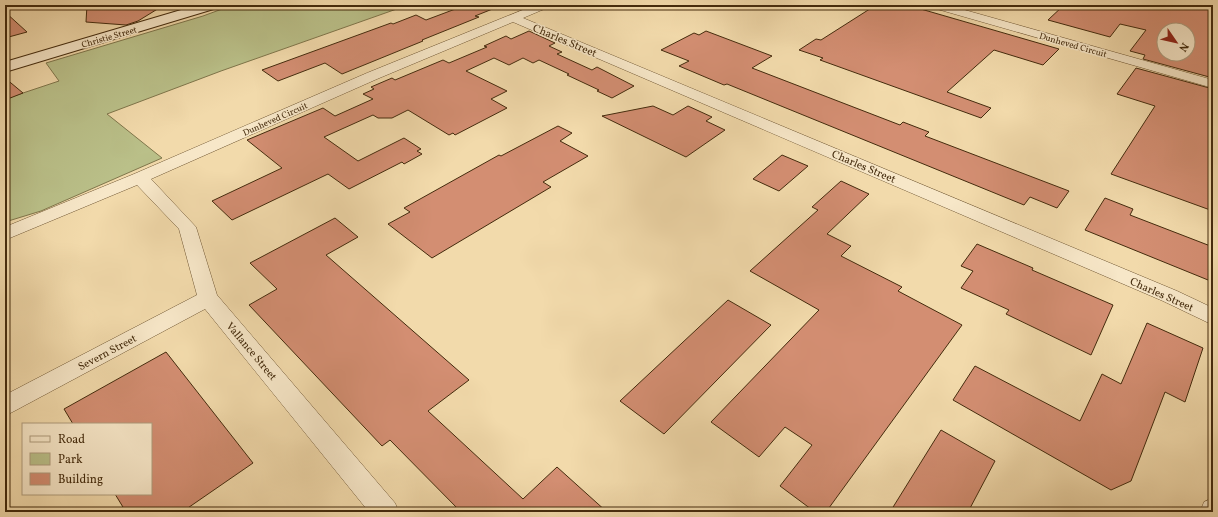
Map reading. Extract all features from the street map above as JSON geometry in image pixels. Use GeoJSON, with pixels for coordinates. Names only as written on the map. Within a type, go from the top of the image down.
{"type":"FeatureCollection","features":[{"type":"Feature","properties":{"kind":"main road","name":"Christie Street"},"geometry":{"type":"LineString","coordinates":[[5,67],[212,5]]}},
{"type":"Feature","properties":{"kind":"street","name":"Dunheved Circuit"},"geometry":{"type":"LineString","coordinates":[[5,234],[140,178],[372,76],[545,5]]}},
{"type":"Feature","properties":{"kind":"street","name":"Dunheved Circuit"},"geometry":{"type":"LineString","coordinates":[[934,5],[1213,84]]}},
{"type":"Feature","properties":{"kind":"street","name":"Charles Street"},"geometry":{"type":"LineString","coordinates":[[513,18],[1163,293],[1213,317]]}},
{"type":"Feature","properties":{"kind":"street","name":"Vallance Street"},"geometry":{"type":"LineString","coordinates":[[140,178],[187,227],[208,298],[386,512]]}},
{"type":"Feature","properties":{"kind":"street","name":"Severn Street"},"geometry":{"type":"LineString","coordinates":[[5,406],[208,298]]}},
{"type":"Feature","properties":{"kind":"green space"},"geometry":{"type":"Polygon","coordinates":[[[233,5],[408,5],[221,71],[107,114],[162,158],[41,211],[5,222],[5,99],[59,81],[46,63],[203,16],[233,5]]]}},
{"type":"Feature","properties":{"kind":"building"},"geometry":{"type":"Polygon","coordinates":[[[87,5],[164,5],[138,21],[126,25],[86,22],[87,5]]]}},
{"type":"Feature","properties":{"kind":"building"},"geometry":{"type":"Polygon","coordinates":[[[466,5],[500,6],[475,16],[479,17],[342,74],[325,63],[278,81],[262,70],[416,15],[426,20],[466,5]]]}},
{"type":"Feature","properties":{"kind":"building"},"geometry":{"type":"Polygon","coordinates":[[[876,5],[907,5],[1059,49],[1043,65],[994,50],[947,92],[991,108],[981,118],[820,60],[823,58],[799,50],[816,39],[821,40],[876,5]]]}},
{"type":"Feature","properties":{"kind":"building"},"geometry":{"type":"Polygon","coordinates":[[[1064,5],[1213,5],[1213,78],[1143,59],[1145,55],[1130,51],[1146,30],[1120,24],[1110,37],[1048,20],[1064,5]]]}},
{"type":"Feature","properties":{"kind":"building"},"geometry":{"type":"Polygon","coordinates":[[[5,12],[27,32],[5,38],[5,12]]]}},
{"type":"Feature","properties":{"kind":"building"},"geometry":{"type":"Polygon","coordinates":[[[529,31],[555,43],[549,46],[562,52],[557,54],[592,70],[597,67],[634,86],[612,98],[597,91],[599,90],[567,75],[569,74],[539,60],[533,63],[523,58],[509,65],[494,58],[466,71],[507,91],[491,99],[507,108],[455,135],[453,133],[449,135],[408,110],[392,118],[378,118],[373,115],[324,137],[358,161],[404,138],[421,149],[417,151],[422,154],[404,164],[402,162],[349,189],[328,174],[232,220],[212,201],[282,168],[247,140],[323,108],[335,116],[373,99],[363,94],[374,89],[371,87],[392,78],[395,80],[443,60],[449,63],[487,47],[484,46],[506,36],[511,39],[529,31]]]}},
{"type":"Feature","properties":{"kind":"building"},"geometry":{"type":"Polygon","coordinates":[[[706,31],[772,56],[752,68],[900,125],[903,122],[929,132],[925,136],[1069,191],[1057,208],[1030,197],[1024,205],[727,84],[724,85],[679,66],[689,61],[661,50],[694,33],[699,35],[706,31]]]}},
{"type":"Feature","properties":{"kind":"building"},"geometry":{"type":"Polygon","coordinates":[[[1136,68],[1213,89],[1213,211],[1111,174],[1155,106],[1117,94],[1136,68]]]}},
{"type":"Feature","properties":{"kind":"building"},"geometry":{"type":"Polygon","coordinates":[[[5,78],[23,93],[5,100],[5,78]]]}},
{"type":"Feature","properties":{"kind":"building"},"geometry":{"type":"Polygon","coordinates":[[[653,106],[673,115],[688,106],[712,117],[706,121],[725,130],[686,157],[602,116],[653,106]]]}},
{"type":"Feature","properties":{"kind":"building"},"geometry":{"type":"Polygon","coordinates":[[[558,126],[572,133],[560,141],[588,156],[543,182],[551,187],[432,258],[388,224],[410,212],[404,208],[499,155],[501,156],[558,126]]]}},
{"type":"Feature","properties":{"kind":"building"},"geometry":{"type":"Polygon","coordinates":[[[782,155],[808,166],[779,191],[753,179],[782,155]]]}},
{"type":"Feature","properties":{"kind":"building"},"geometry":{"type":"Polygon","coordinates":[[[841,181],[869,194],[827,234],[851,246],[841,256],[902,287],[898,291],[962,325],[826,512],[815,512],[780,486],[812,445],[785,427],[759,457],[711,422],[819,310],[750,271],[818,210],[812,207],[841,181]]]}},
{"type":"Feature","properties":{"kind":"building"},"geometry":{"type":"Polygon","coordinates":[[[1105,198],[1133,209],[1130,215],[1213,247],[1213,282],[1085,230],[1105,198]]]}},
{"type":"Feature","properties":{"kind":"building"},"geometry":{"type":"Polygon","coordinates":[[[335,218],[358,237],[326,255],[469,380],[428,411],[523,499],[557,467],[607,512],[461,512],[390,440],[382,446],[249,305],[277,289],[250,263],[335,218]]]}},
{"type":"Feature","properties":{"kind":"building"},"geometry":{"type":"Polygon","coordinates":[[[977,244],[1033,268],[1032,270],[1113,305],[1091,355],[1006,314],[1009,310],[961,288],[973,271],[961,266],[977,244]]]}},
{"type":"Feature","properties":{"kind":"building"},"geometry":{"type":"Polygon","coordinates":[[[728,300],[771,325],[664,434],[620,401],[728,300]]]}},
{"type":"Feature","properties":{"kind":"building"},"geometry":{"type":"Polygon","coordinates":[[[1147,323],[1203,348],[1185,402],[1165,392],[1131,481],[1111,490],[953,400],[975,366],[1080,421],[1102,374],[1121,384],[1147,323]]]}},
{"type":"Feature","properties":{"kind":"building"},"geometry":{"type":"Polygon","coordinates":[[[166,352],[253,463],[182,512],[126,512],[116,495],[152,495],[152,423],[72,423],[64,409],[166,352]]]}},
{"type":"Feature","properties":{"kind":"building"},"geometry":{"type":"Polygon","coordinates":[[[941,430],[995,461],[968,512],[890,512],[941,430]]]}}]}
